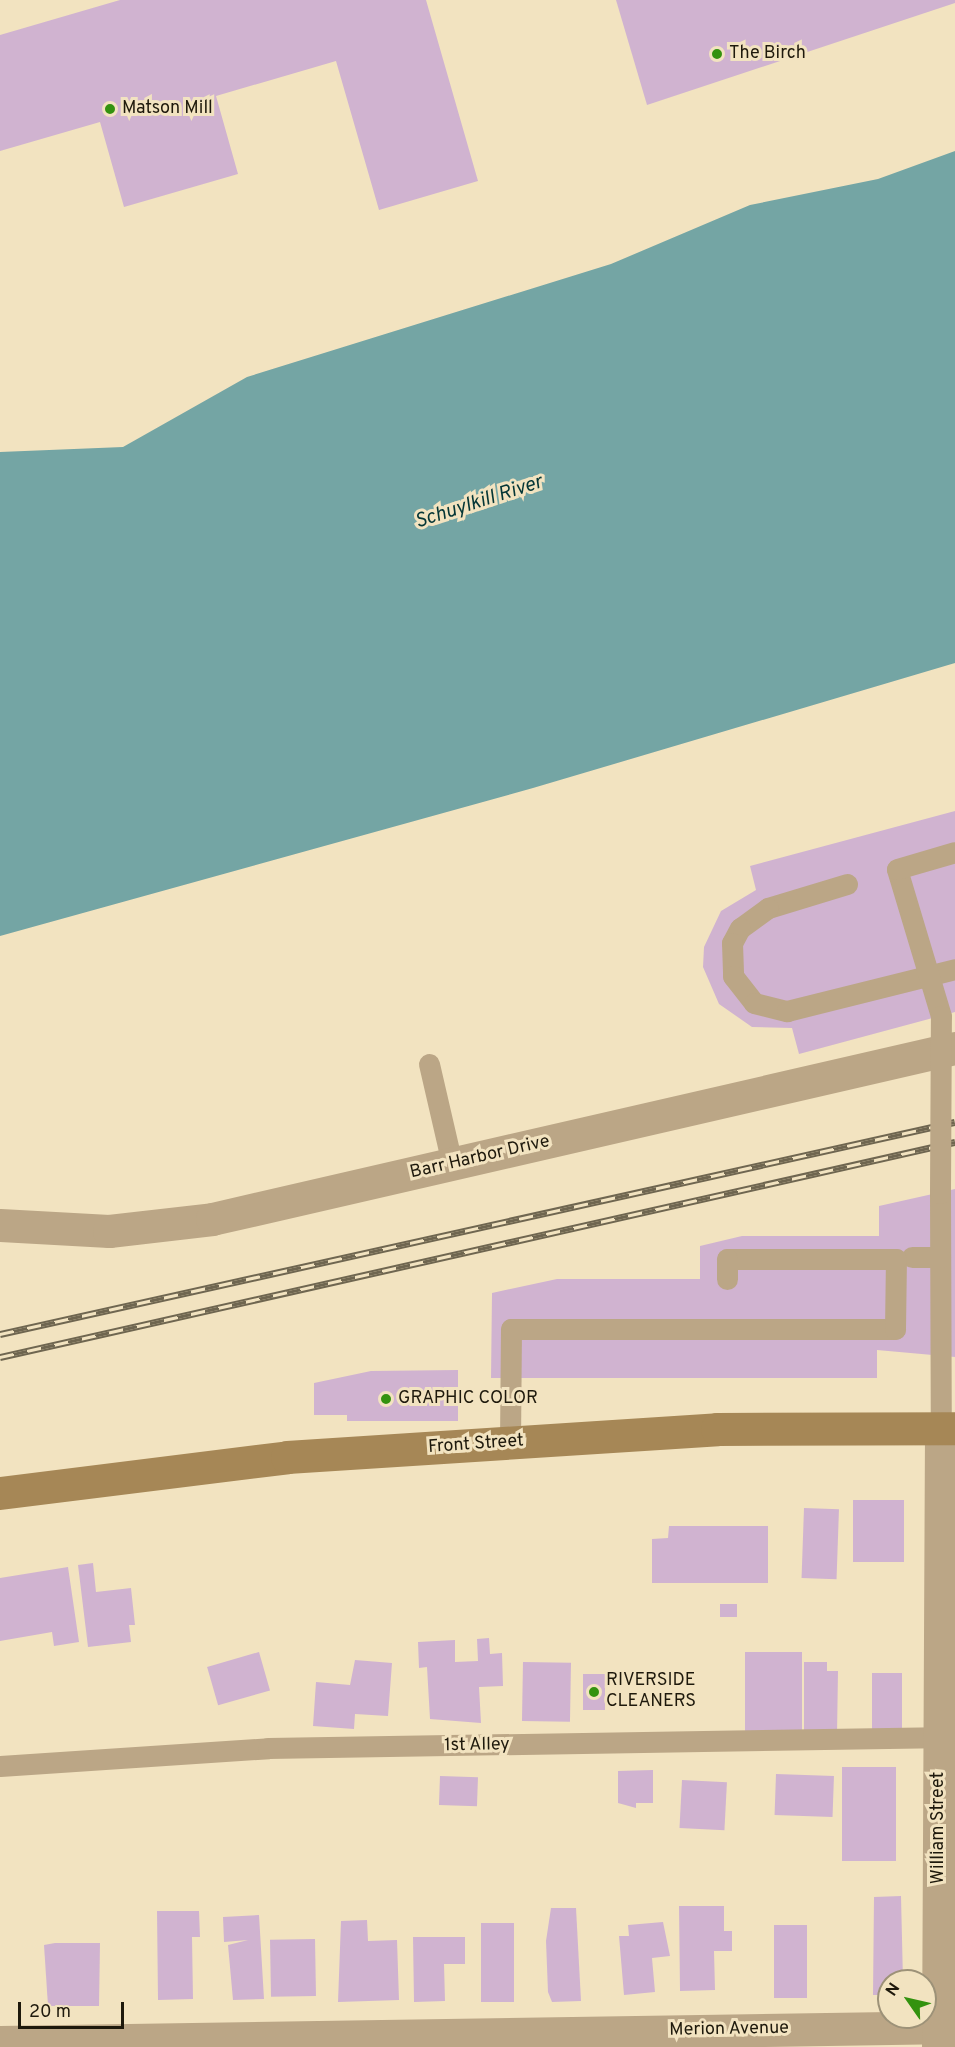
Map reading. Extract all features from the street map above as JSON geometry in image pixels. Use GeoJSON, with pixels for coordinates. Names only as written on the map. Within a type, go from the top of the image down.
{"type":"FeatureCollection","features":[{"type":"Feature","properties":{"kind":"main road","name":"Front Street"},"geometry":{"type":"LineString","coordinates":[[0,1493],[188,1467],[510,1443],[717,1430],[948,1428]]}},
{"type":"Feature","properties":{"kind":"street","name":"Barr Harbor Drive"},"geometry":{"type":"LineString","coordinates":[[0,1225],[109,1231],[212,1220],[955,1048]]}},
{"type":"Feature","properties":{"kind":"street","name":"William Street"},"geometry":{"type":"LineString","coordinates":[[944,2034],[948,1428]]}},
{"type":"Feature","properties":{"kind":"street","name":"Merion Avenue"},"geometry":{"type":"LineString","coordinates":[[0,2042],[944,2034]]}},
{"type":"Feature","properties":{"kind":"lane"},"geometry":{"type":"LineString","coordinates":[[948,1428],[948,1309],[940,1257],[941,1016],[927,977],[897,869],[955,852]]}},
{"type":"Feature","properties":{"kind":"lane"},"geometry":{"type":"LineString","coordinates":[[847,884],[768,908],[740,928],[730,960],[741,992],[770,1010],[787,1011],[955,969]]}},
{"type":"Feature","properties":{"kind":"lane"},"geometry":{"type":"LineString","coordinates":[[429,1064],[453,1164]]}},
{"type":"Feature","properties":{"kind":"lane"},"geometry":{"type":"LineString","coordinates":[[912,1257],[940,1257]]}},
{"type":"Feature","properties":{"kind":"lane"},"geometry":{"type":"LineString","coordinates":[[510,1443],[511,1329],[896,1329],[896,1259],[727,1259],[727,1279]]}},
{"type":"Feature","properties":{"kind":"lane","name":"1st Alley"},"geometry":{"type":"LineString","coordinates":[[0,1766],[268,1748],[947,1738]]}},
{"type":"Feature","properties":{"kind":"water","name":"Schuylkill River"},"geometry":{"type":"Polygon","coordinates":[[[955,151],[955,663],[533,788],[0,936],[0,452],[123,447],[247,377],[611,264],[750,205],[878,179],[955,151]]]}},
{"type":"Feature","properties":{"kind":"building","name":"Matson Mill"},"geometry":{"type":"Polygon","coordinates":[[[120,0],[426,0],[478,181],[379,210],[336,61],[216,96],[238,174],[124,207],[100,122],[0,151],[0,35],[120,0]]]}},
{"type":"Feature","properties":{"kind":"building","name":"The Birch"},"geometry":{"type":"Polygon","coordinates":[[[616,0],[955,0],[955,3],[647,105],[616,0]]]}},
{"type":"Feature","properties":{"kind":"building"},"geometry":{"type":"Polygon","coordinates":[[[955,811],[955,1012],[799,1054],[792,1028],[752,1027],[719,1004],[703,967],[704,947],[721,911],[756,890],[750,866],[955,811]]]}},
{"type":"Feature","properties":{"kind":"building"},"geometry":{"type":"Polygon","coordinates":[[[955,1189],[955,1357],[877,1350],[877,1378],[491,1378],[492,1293],[557,1279],[700,1279],[700,1246],[742,1236],[879,1236],[879,1206],[955,1189]]]}},
{"type":"Feature","properties":{"kind":"building","name":"GRAPHIC COLOR"},"geometry":{"type":"Polygon","coordinates":[[[458,1370],[458,1421],[347,1421],[347,1415],[314,1415],[314,1383],[371,1371],[458,1370]]]}},
{"type":"Feature","properties":{"kind":"building"},"geometry":{"type":"Polygon","coordinates":[[[853,1500],[904,1500],[904,1562],[853,1562],[853,1500]]]}},
{"type":"Feature","properties":{"kind":"building"},"geometry":{"type":"Polygon","coordinates":[[[804,1508],[839,1509],[837,1579],[802,1578],[804,1508]]]}},
{"type":"Feature","properties":{"kind":"building"},"geometry":{"type":"Polygon","coordinates":[[[669,1526],[768,1526],[768,1583],[652,1583],[652,1539],[668,1538],[669,1526]]]}},
{"type":"Feature","properties":{"kind":"building"},"geometry":{"type":"Polygon","coordinates":[[[93,1563],[96,1592],[131,1588],[135,1625],[129,1625],[131,1642],[88,1647],[78,1565],[93,1563]]]}},
{"type":"Feature","properties":{"kind":"building"},"geometry":{"type":"Polygon","coordinates":[[[68,1567],[79,1642],[54,1646],[52,1632],[0,1641],[0,1578],[68,1567]]]}},
{"type":"Feature","properties":{"kind":"building"},"geometry":{"type":"Polygon","coordinates":[[[720,1604],[737,1604],[737,1617],[720,1617],[720,1604]]]}},
{"type":"Feature","properties":{"kind":"building"},"geometry":{"type":"Polygon","coordinates":[[[489,1638],[490,1654],[502,1653],[503,1686],[479,1687],[481,1723],[430,1719],[427,1667],[419,1668],[418,1642],[455,1640],[455,1662],[478,1661],[477,1639],[489,1638]]]}},
{"type":"Feature","properties":{"kind":"building"},"geometry":{"type":"Polygon","coordinates":[[[259,1652],[270,1690],[218,1705],[207,1667],[259,1652]]]}},
{"type":"Feature","properties":{"kind":"building"},"geometry":{"type":"Polygon","coordinates":[[[745,1652],[802,1652],[802,1731],[745,1731],[745,1652]]]}},
{"type":"Feature","properties":{"kind":"building"},"geometry":{"type":"Polygon","coordinates":[[[355,1660],[392,1663],[388,1716],[355,1714],[354,1729],[313,1726],[316,1682],[350,1685],[355,1660]]]}},
{"type":"Feature","properties":{"kind":"building"},"geometry":{"type":"Polygon","coordinates":[[[523,1662],[571,1663],[570,1722],[522,1721],[523,1662]]]}},
{"type":"Feature","properties":{"kind":"building"},"geometry":{"type":"Polygon","coordinates":[[[804,1662],[827,1662],[827,1671],[838,1671],[837,1735],[804,1735],[804,1662]]]}},
{"type":"Feature","properties":{"kind":"building"},"geometry":{"type":"Polygon","coordinates":[[[872,1673],[902,1673],[902,1736],[872,1736],[872,1673]]]}},
{"type":"Feature","properties":{"kind":"building","name":"RIVERSIDE CLEANERS"},"geometry":{"type":"Polygon","coordinates":[[[583,1674],[605,1674],[605,1710],[583,1710],[583,1674]]]}},
{"type":"Feature","properties":{"kind":"building"},"geometry":{"type":"Polygon","coordinates":[[[842,1767],[896,1767],[896,1861],[842,1861],[842,1767]]]}},
{"type":"Feature","properties":{"kind":"building"},"geometry":{"type":"Polygon","coordinates":[[[653,1770],[653,1803],[636,1803],[636,1808],[618,1803],[618,1771],[653,1770]]]}},
{"type":"Feature","properties":{"kind":"building"},"geometry":{"type":"Polygon","coordinates":[[[776,1774],[834,1776],[833,1817],[775,1815],[776,1774]]]}},
{"type":"Feature","properties":{"kind":"building"},"geometry":{"type":"Polygon","coordinates":[[[440,1776],[478,1777],[477,1806],[439,1805],[440,1776]]]}},
{"type":"Feature","properties":{"kind":"building"},"geometry":{"type":"Polygon","coordinates":[[[682,1780],[727,1782],[724,1830],[679,1828],[682,1780]]]}},
{"type":"Feature","properties":{"kind":"building"},"geometry":{"type":"Polygon","coordinates":[[[901,1896],[903,1969],[877,1969],[877,1995],[873,1995],[874,1897],[901,1896]]]}},
{"type":"Feature","properties":{"kind":"building"},"geometry":{"type":"Polygon","coordinates":[[[679,1906],[724,1906],[724,1931],[732,1931],[732,1951],[714,1951],[715,1990],[680,1991],[679,1906]]]}},
{"type":"Feature","properties":{"kind":"building"},"geometry":{"type":"Polygon","coordinates":[[[551,1908],[576,1908],[581,2001],[552,2002],[548,1992],[546,1941],[551,1908]]]}},
{"type":"Feature","properties":{"kind":"building"},"geometry":{"type":"Polygon","coordinates":[[[157,1911],[199,1911],[200,1937],[192,1937],[193,1999],[158,2000],[157,1911]]]}},
{"type":"Feature","properties":{"kind":"building"},"geometry":{"type":"Polygon","coordinates":[[[259,1915],[264,1999],[233,2000],[228,1945],[248,1940],[224,1942],[223,1917],[259,1915]]]}},
{"type":"Feature","properties":{"kind":"building"},"geometry":{"type":"Polygon","coordinates":[[[367,1920],[368,1941],[397,1940],[399,2000],[338,2002],[341,1921],[367,1920]]]}},
{"type":"Feature","properties":{"kind":"building"},"geometry":{"type":"Polygon","coordinates":[[[663,1922],[670,1956],[652,1958],[655,1992],[624,1995],[619,1936],[629,1936],[628,1925],[663,1922]]]}},
{"type":"Feature","properties":{"kind":"building"},"geometry":{"type":"Polygon","coordinates":[[[481,1923],[514,1923],[514,2002],[481,2002],[481,1923]]]}},
{"type":"Feature","properties":{"kind":"building"},"geometry":{"type":"Polygon","coordinates":[[[774,1925],[807,1925],[807,1998],[774,1998],[774,1925]]]}},
{"type":"Feature","properties":{"kind":"building"},"geometry":{"type":"Polygon","coordinates":[[[413,1937],[465,1937],[465,1964],[444,1964],[445,2001],[414,2002],[413,1937]]]}},
{"type":"Feature","properties":{"kind":"building"},"geometry":{"type":"Polygon","coordinates":[[[315,1939],[316,1996],[271,1997],[270,1940],[315,1939]]]}},
{"type":"Feature","properties":{"kind":"building"},"geometry":{"type":"Polygon","coordinates":[[[100,1943],[99,2006],[48,2006],[44,1945],[100,1943]]]}},
{"type":"Feature","properties":{"kind":"railway"},"geometry":{"type":"LineString","coordinates":[[0,1334],[955,1122]]}},
{"type":"Feature","properties":{"kind":"railway"},"geometry":{"type":"LineString","coordinates":[[0,1357],[955,1142]]}},
{"type":"Feature","properties":{"kind":"place","name":"The Birch"},"geometry":{"type":"Point","coordinates":[717,54]}},
{"type":"Feature","properties":{"kind":"place","name":"Matson Mill"},"geometry":{"type":"Point","coordinates":[110,109]}},
{"type":"Feature","properties":{"kind":"place","name":"GRAPHIC COLOR"},"geometry":{"type":"Point","coordinates":[386,1399]}},
{"type":"Feature","properties":{"kind":"place","name":"RIVERSIDE CLEANERS"},"geometry":{"type":"Point","coordinates":[594,1692]}}]}
